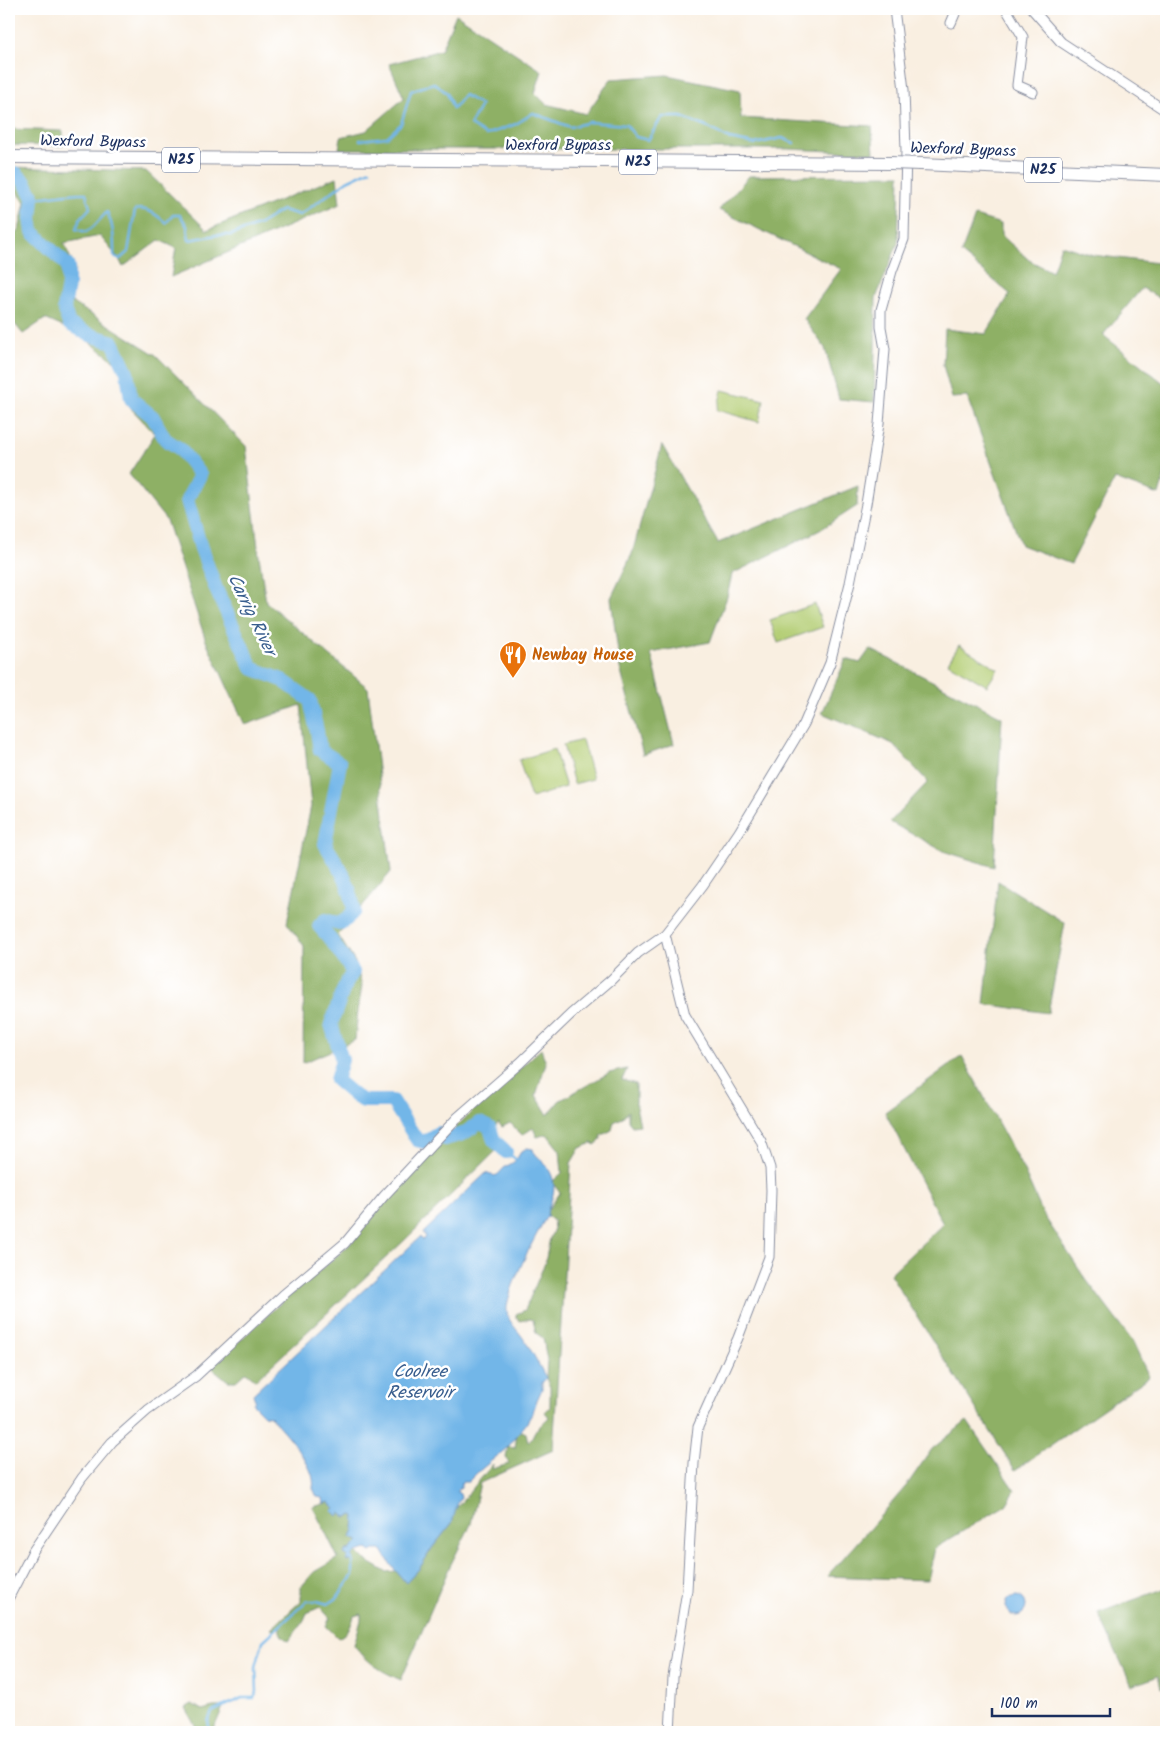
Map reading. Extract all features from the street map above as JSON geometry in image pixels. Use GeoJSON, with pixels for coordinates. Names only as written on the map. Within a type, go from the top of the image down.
{"type":"FeatureCollection","features":[{"type":"Feature","properties":{"kind":"highway","name":"Wexford Bypass"},"geometry":{"type":"LineString","coordinates":[[9,157],[890,163],[1166,175]]}},
{"type":"Feature","properties":{"kind":"street"},"geometry":{"type":"LineString","coordinates":[[9,1597],[33,1551],[82,1478],[112,1442],[148,1410],[196,1376],[283,1295],[339,1248],[384,1196],[457,1118],[520,1063],[638,953],[665,934],[703,885],[739,832],[804,724],[830,663],[850,583],[866,504],[879,424],[885,349],[881,327],[881,310],[892,270],[904,238],[906,150],[904,90],[894,9]]}},
{"type":"Feature","properties":{"kind":"street"},"geometry":{"type":"LineString","coordinates":[[951,22],[957,9]]}},
{"type":"Feature","properties":{"kind":"street"},"geometry":{"type":"LineString","coordinates":[[1006,9],[1023,37],[1017,85],[1033,92]]}},
{"type":"Feature","properties":{"kind":"street"},"geometry":{"type":"LineString","coordinates":[[1032,9],[1061,42],[1166,111]]}},
{"type":"Feature","properties":{"kind":"street"},"geometry":{"type":"LineString","coordinates":[[665,934],[686,1015],[761,1141],[770,1168],[771,1190],[769,1257],[738,1338],[698,1428],[694,1464],[687,1590],[673,1677],[670,1732]]}},
{"type":"Feature","properties":{"kind":"green space"},"geometry":{"type":"Polygon","coordinates":[[[456,14],[542,71],[535,93],[546,104],[586,114],[611,79],[667,75],[740,90],[741,118],[872,126],[874,153],[788,149],[339,149],[341,137],[366,131],[404,98],[389,64],[441,50],[456,14]]]}},
{"type":"Feature","properties":{"kind":"green space"},"geometry":{"type":"Polygon","coordinates":[[[9,129],[63,131],[63,146],[9,145],[9,129]]]}},
{"type":"Feature","properties":{"kind":"green space"},"geometry":{"type":"Polygon","coordinates":[[[9,167],[146,171],[207,230],[337,177],[340,204],[171,277],[176,248],[159,240],[123,267],[119,259],[100,236],[64,243],[75,269],[70,301],[156,355],[246,446],[266,602],[368,688],[391,872],[338,935],[355,962],[362,986],[355,1040],[303,1063],[304,946],[287,923],[311,806],[301,705],[245,725],[206,641],[166,520],[129,474],[155,434],[126,403],[120,365],[79,334],[45,319],[23,334],[9,317],[9,241],[19,230],[25,202],[13,187],[9,187],[9,167]]]}},
{"type":"Feature","properties":{"kind":"green space"},"geometry":{"type":"Polygon","coordinates":[[[900,175],[898,243],[876,298],[874,402],[839,399],[825,348],[804,319],[841,269],[719,210],[749,176],[900,175]]]}},
{"type":"Feature","properties":{"kind":"green space"},"geometry":{"type":"Polygon","coordinates":[[[975,216],[1001,224],[1001,235],[1029,260],[1052,272],[1061,245],[1093,255],[1166,264],[1166,302],[1142,288],[1103,335],[1166,385],[1166,470],[1159,495],[1115,479],[1071,564],[1021,545],[967,397],[952,398],[943,365],[945,329],[986,334],[1010,294],[961,253],[975,216]]]}},
{"type":"Feature","properties":{"kind":"green space"},"geometry":{"type":"Polygon","coordinates":[[[722,390],[764,400],[759,422],[717,410],[722,390]]]}},
{"type":"Feature","properties":{"kind":"green space"},"geometry":{"type":"Polygon","coordinates":[[[662,445],[718,543],[858,486],[857,506],[820,530],[732,574],[727,597],[710,642],[651,653],[674,744],[643,755],[620,668],[611,598],[632,554],[662,445]]]}},
{"type":"Feature","properties":{"kind":"green space"},"geometry":{"type":"Polygon","coordinates":[[[815,604],[823,627],[778,643],[770,620],[815,604]]]}},
{"type":"Feature","properties":{"kind":"green space"},"geometry":{"type":"Polygon","coordinates":[[[959,645],[998,669],[987,686],[948,663],[959,645]]]}},
{"type":"Feature","properties":{"kind":"green space"},"geometry":{"type":"Polygon","coordinates":[[[870,649],[1002,717],[994,867],[943,851],[890,822],[928,782],[893,744],[822,713],[846,659],[860,663],[870,649]]]}},
{"type":"Feature","properties":{"kind":"green space"},"geometry":{"type":"Polygon","coordinates":[[[582,740],[593,779],[574,784],[563,745],[582,740]]]}},
{"type":"Feature","properties":{"kind":"green space"},"geometry":{"type":"Polygon","coordinates":[[[554,749],[566,787],[531,798],[519,760],[554,749]]]}},
{"type":"Feature","properties":{"kind":"green space"},"geometry":{"type":"Polygon","coordinates":[[[998,881],[1065,923],[1048,1013],[984,1004],[998,881]]]}},
{"type":"Feature","properties":{"kind":"green space"},"geometry":{"type":"Polygon","coordinates":[[[541,1049],[546,1063],[536,1095],[548,1115],[559,1101],[609,1073],[627,1069],[622,1080],[636,1084],[636,1106],[640,1125],[632,1126],[628,1121],[628,1111],[622,1118],[614,1122],[612,1130],[602,1135],[600,1141],[595,1145],[592,1143],[580,1148],[571,1163],[553,1450],[480,1483],[471,1524],[450,1566],[401,1680],[375,1666],[354,1645],[361,1614],[354,1616],[349,1629],[338,1638],[326,1626],[330,1618],[320,1607],[307,1613],[289,1641],[282,1635],[280,1626],[275,1630],[271,1629],[301,1601],[301,1587],[314,1572],[338,1558],[313,1507],[330,1502],[335,1508],[332,1511],[336,1515],[340,1512],[346,1517],[355,1516],[354,1530],[351,1538],[360,1541],[344,1553],[348,1556],[347,1561],[356,1552],[386,1572],[397,1571],[406,1583],[419,1569],[432,1548],[452,1523],[454,1511],[493,1464],[492,1469],[509,1464],[506,1457],[508,1447],[515,1448],[517,1433],[522,1431],[526,1433],[528,1442],[536,1430],[549,1417],[545,1412],[550,1407],[550,1387],[546,1378],[547,1360],[543,1338],[536,1333],[533,1320],[521,1321],[516,1318],[516,1314],[525,1310],[545,1263],[550,1238],[554,1229],[553,1220],[547,1216],[547,1211],[560,1193],[552,1182],[562,1173],[560,1151],[547,1134],[537,1137],[533,1128],[522,1135],[510,1123],[502,1127],[498,1123],[492,1130],[494,1141],[501,1146],[407,1238],[256,1380],[246,1372],[236,1381],[228,1381],[211,1367],[286,1298],[349,1245],[388,1199],[461,1122],[541,1049]]]}},
{"type":"Feature","properties":{"kind":"green space"},"geometry":{"type":"Polygon","coordinates":[[[962,1056],[1023,1169],[1043,1214],[1082,1274],[1133,1342],[1149,1377],[1015,1470],[890,1274],[943,1224],[885,1112],[962,1056]]]}},
{"type":"Feature","properties":{"kind":"green space"},"geometry":{"type":"Polygon","coordinates":[[[967,1421],[1015,1491],[1006,1505],[935,1548],[928,1580],[827,1576],[907,1485],[932,1449],[967,1421]]]}},
{"type":"Feature","properties":{"kind":"green space"},"geometry":{"type":"Polygon","coordinates":[[[1166,1588],[1166,1686],[1161,1688],[1158,1676],[1132,1686],[1098,1613],[1166,1588]]]}},
{"type":"Feature","properties":{"kind":"green space"},"geometry":{"type":"Polygon","coordinates":[[[192,1704],[202,1710],[223,1707],[215,1726],[215,1732],[196,1732],[197,1729],[185,1708],[192,1704]]]}},
{"type":"Feature","properties":{"kind":"water","name":"Coolree Reservoir"},"geometry":{"type":"Polygon","coordinates":[[[527,1148],[533,1149],[534,1153],[548,1168],[554,1186],[547,1216],[516,1278],[507,1304],[507,1312],[511,1323],[521,1335],[546,1378],[542,1383],[542,1389],[533,1412],[508,1447],[468,1482],[462,1482],[457,1492],[461,1498],[452,1523],[432,1548],[419,1569],[406,1583],[391,1565],[382,1550],[371,1552],[367,1549],[356,1552],[352,1557],[353,1561],[346,1561],[348,1556],[344,1554],[346,1550],[349,1551],[359,1541],[351,1538],[354,1530],[355,1516],[346,1517],[340,1513],[338,1516],[332,1511],[335,1508],[329,1502],[324,1504],[323,1498],[317,1497],[313,1488],[313,1479],[305,1460],[270,1416],[264,1415],[253,1404],[255,1400],[253,1394],[420,1237],[423,1240],[426,1237],[423,1233],[486,1173],[494,1176],[498,1174],[515,1161],[520,1152],[527,1148]]]}},
{"type":"Feature","properties":{"kind":"water"},"geometry":{"type":"Polygon","coordinates":[[[1016,1596],[1023,1599],[1026,1606],[1023,1613],[1016,1616],[1009,1613],[1006,1606],[1009,1599],[1016,1596]]]}},
{"type":"Feature","properties":{"kind":"waterway"},"geometry":{"type":"LineString","coordinates":[[360,140],[387,137],[401,124],[411,91],[434,83],[447,93],[453,109],[464,95],[481,105],[470,125],[486,135],[516,124],[533,113],[570,127],[590,122],[626,125],[636,137],[648,140],[662,117],[681,117],[709,128],[729,139],[755,144],[782,138],[794,143]]}},
{"type":"Feature","properties":{"kind":"waterway"},"geometry":{"type":"LineString","coordinates":[[33,198],[86,193],[90,208],[80,219],[76,229],[86,232],[107,212],[114,239],[114,256],[120,259],[128,252],[135,210],[148,211],[166,223],[173,215],[180,215],[187,226],[189,240],[217,235],[231,235],[260,224],[282,210],[300,215],[347,181],[370,170]]}},
{"type":"Feature","properties":{"kind":"waterway","name":"Carrig River"},"geometry":{"type":"LineString","coordinates":[[16,173],[25,182],[33,198],[31,218],[33,232],[68,266],[68,285],[64,308],[69,324],[90,335],[113,342],[127,372],[131,399],[153,417],[165,439],[180,449],[200,475],[187,500],[201,548],[216,589],[252,668],[282,680],[310,700],[320,750],[340,763],[325,844],[347,883],[354,911],[339,924],[325,920],[319,926],[353,972],[345,985],[331,1024],[342,1060],[336,1080],[356,1097],[364,1101],[392,1101],[417,1140],[424,1142],[438,1133]]}},
{"type":"Feature","properties":{"kind":"waterway","name":"Carrig River"},"geometry":{"type":"LineString","coordinates":[[445,1139],[463,1134],[479,1123],[489,1128],[494,1140],[506,1152]]}},
{"type":"Feature","properties":{"kind":"waterway"},"geometry":{"type":"LineString","coordinates":[[506,1152],[517,1160]]}},
{"type":"Feature","properties":{"kind":"waterway"},"geometry":{"type":"LineString","coordinates":[[210,1732],[208,1721],[212,1712],[242,1698],[254,1698],[257,1692],[256,1667],[263,1641],[307,1601],[328,1604],[336,1599],[353,1575],[353,1561]]}},
{"type":"Feature","properties":{"kind":"place","name":"Newbay House"},"geometry":{"type":"Point","coordinates":[513,679]}}]}
